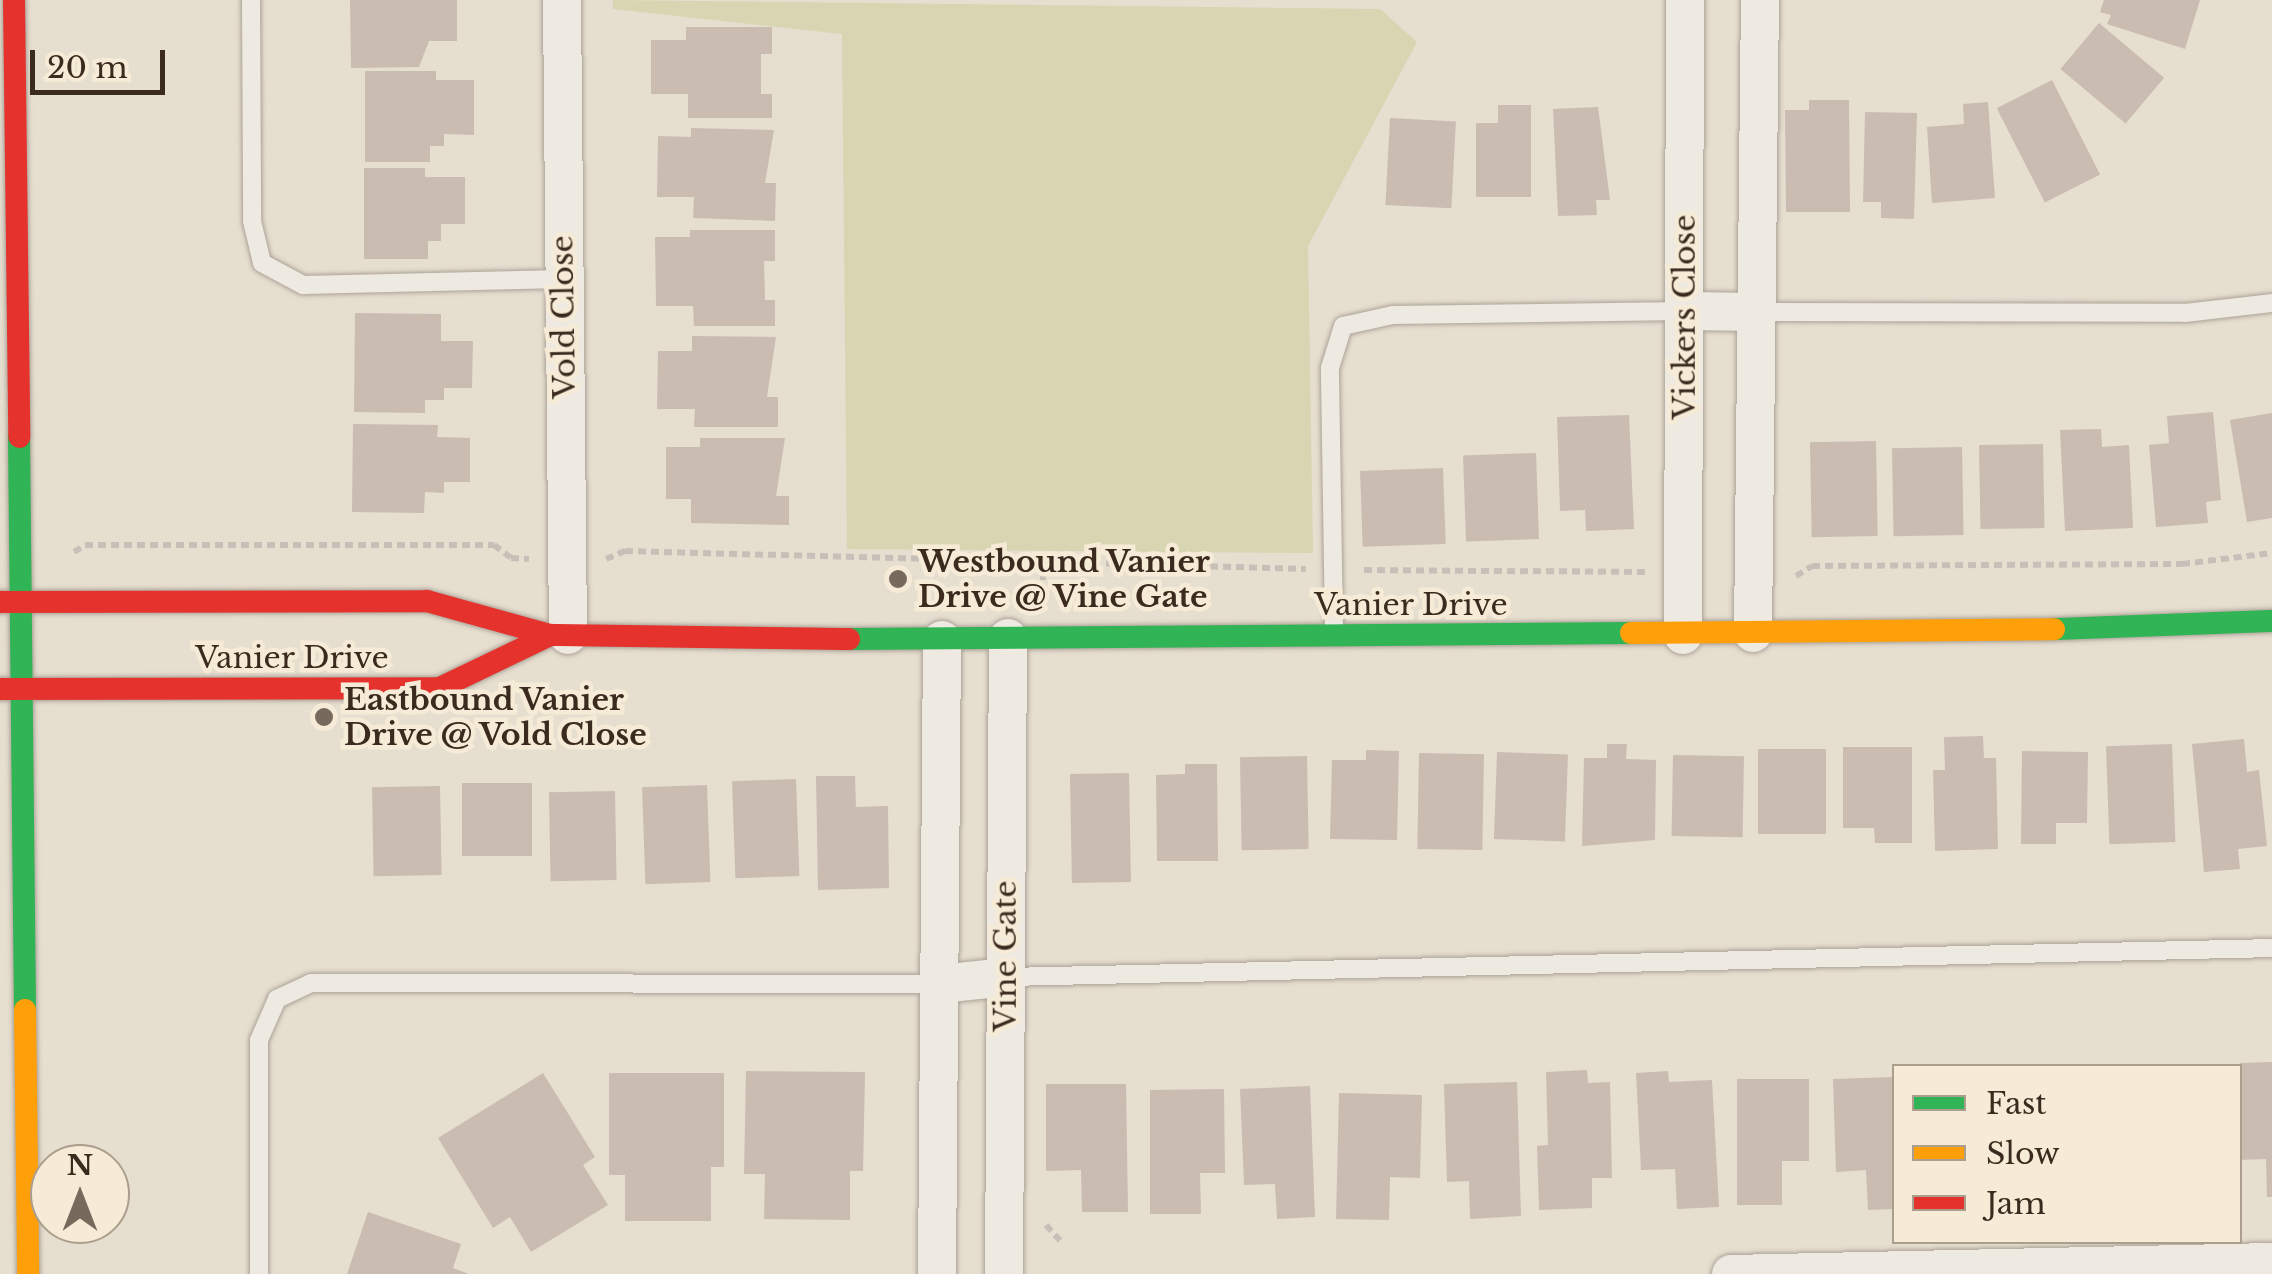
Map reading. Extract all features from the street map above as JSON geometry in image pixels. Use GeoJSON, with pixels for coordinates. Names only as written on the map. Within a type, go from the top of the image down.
{"type":"FeatureCollection","features":[{"type":"Feature","properties":{"kind":"street"},"geometry":{"type":"LineString","coordinates":[[14,0],[11,689],[28,1274]]}},
{"type":"Feature","properties":{"kind":"street","name":"Vold Close"},"geometry":{"type":"LineString","coordinates":[[559,634],[562,0]]}},
{"type":"Feature","properties":{"kind":"street","name":"Vickers Close"},"geometry":{"type":"LineString","coordinates":[[1683,634],[1684,0]]}},
{"type":"Feature","properties":{"kind":"street"},"geometry":{"type":"LineString","coordinates":[[1753,633],[1760,0]]}},
{"type":"Feature","properties":{"kind":"street"},"geometry":{"type":"LineString","coordinates":[[1686,311],[1759,312]]}},
{"type":"Feature","properties":{"kind":"street","name":"Vanier Drive"},"geometry":{"type":"LineString","coordinates":[[11,602],[427,601],[559,634],[942,640],[2207,628],[2272,621]]}},
{"type":"Feature","properties":{"kind":"street","name":"Vanier Drive"},"geometry":{"type":"LineString","coordinates":[[11,689],[440,688],[559,634]]}},
{"type":"Feature","properties":{"kind":"street","name":"Vine Gate"},"geometry":{"type":"LineString","coordinates":[[1004,1274],[1008,638]]}},
{"type":"Feature","properties":{"kind":"street"},"geometry":{"type":"LineString","coordinates":[[937,1274],[942,640]]}},
{"type":"Feature","properties":{"kind":"street"},"geometry":{"type":"LineString","coordinates":[[940,984],[1006,977]]}},
{"type":"Feature","properties":{"kind":"street"},"geometry":{"type":"LineString","coordinates":[[1732,1274],[2031,1271],[2272,1262]]}},
{"type":"Feature","properties":{"kind":"lane"},"geometry":{"type":"LineString","coordinates":[[251,0],[252,221],[262,263],[303,285],[563,280]]}},
{"type":"Feature","properties":{"kind":"lane"},"geometry":{"type":"LineString","coordinates":[[1759,312],[2185,313],[2272,303]]}},
{"type":"Feature","properties":{"kind":"lane"},"geometry":{"type":"LineString","coordinates":[[1334,634],[1330,368],[1343,326],[1393,314],[1686,311]]}},
{"type":"Feature","properties":{"kind":"lane"},"geometry":{"type":"LineString","coordinates":[[1006,977],[2272,948]]}},
{"type":"Feature","properties":{"kind":"lane"},"geometry":{"type":"LineString","coordinates":[[259,1274],[258,1040],[277,999],[311,983],[940,984]]}},
{"type":"Feature","properties":{"kind":"path"},"geometry":{"type":"LineString","coordinates":[[85,545],[494,545],[510,558]]}},
{"type":"Feature","properties":{"kind":"path"},"geometry":{"type":"LineString","coordinates":[[614,558],[624,551],[1333,570],[1640,568],[1654,578]]}},
{"type":"Feature","properties":{"kind":"path"},"geometry":{"type":"LineString","coordinates":[[1796,576],[1812,566],[2182,564],[2272,553]]}},
{"type":"Feature","properties":{"kind":"shaded area"},"geometry":{"type":"Polygon","coordinates":[[[613,0],[1380,9],[1417,42],[1308,246],[1313,553],[847,549],[842,34],[613,9],[613,0]]]}},
{"type":"Feature","properties":{"kind":"building"},"geometry":{"type":"Polygon","coordinates":[[[350,0],[457,0],[457,41],[429,41],[419,67],[351,68],[350,0]]]}},
{"type":"Feature","properties":{"kind":"building"},"geometry":{"type":"Polygon","coordinates":[[[2104,0],[2200,0],[2185,49],[2107,24],[2111,15],[2100,12],[2104,0]]]}},
{"type":"Feature","properties":{"kind":"building"},"geometry":{"type":"Polygon","coordinates":[[[2099,23],[2164,78],[2126,124],[2060,69],[2099,23]]]}},
{"type":"Feature","properties":{"kind":"building"},"geometry":{"type":"Polygon","coordinates":[[[686,27],[772,27],[772,54],[761,54],[761,94],[772,94],[772,118],[688,118],[688,94],[651,94],[651,40],[686,40],[686,27]]]}},
{"type":"Feature","properties":{"kind":"building"},"geometry":{"type":"Polygon","coordinates":[[[365,71],[436,71],[436,80],[474,80],[474,135],[444,134],[444,146],[430,146],[430,162],[365,162],[365,71]]]}},
{"type":"Feature","properties":{"kind":"building"},"geometry":{"type":"Polygon","coordinates":[[[2052,80],[2100,174],[2045,203],[1997,108],[2052,80]]]}},
{"type":"Feature","properties":{"kind":"building"},"geometry":{"type":"Polygon","coordinates":[[[1809,100],[1849,100],[1850,212],[1786,212],[1785,110],[1809,110],[1809,100]]]}},
{"type":"Feature","properties":{"kind":"building"},"geometry":{"type":"Polygon","coordinates":[[[1988,102],[1995,198],[1932,203],[1927,127],[1964,124],[1963,104],[1988,102]]]}},
{"type":"Feature","properties":{"kind":"building"},"geometry":{"type":"Polygon","coordinates":[[[1498,105],[1531,105],[1531,197],[1476,197],[1476,123],[1498,123],[1498,105]]]}},
{"type":"Feature","properties":{"kind":"building"},"geometry":{"type":"Polygon","coordinates":[[[1598,107],[1610,200],[1596,200],[1597,215],[1558,216],[1553,109],[1598,107]]]}},
{"type":"Feature","properties":{"kind":"building"},"geometry":{"type":"Polygon","coordinates":[[[1865,112],[1917,113],[1914,219],[1881,218],[1881,202],[1863,202],[1865,112]]]}},
{"type":"Feature","properties":{"kind":"building"},"geometry":{"type":"Polygon","coordinates":[[[1390,118],[1456,121],[1451,208],[1385,205],[1390,118]]]}},
{"type":"Feature","properties":{"kind":"building"},"geometry":{"type":"Polygon","coordinates":[[[691,128],[774,130],[765,183],[776,183],[775,221],[693,218],[694,197],[657,197],[658,136],[691,137],[691,128]]]}},
{"type":"Feature","properties":{"kind":"building"},"geometry":{"type":"Polygon","coordinates":[[[364,168],[425,168],[425,177],[465,177],[465,224],[441,224],[441,241],[428,241],[428,259],[364,259],[364,168]]]}},
{"type":"Feature","properties":{"kind":"building"},"geometry":{"type":"Polygon","coordinates":[[[690,230],[775,230],[775,261],[764,261],[765,300],[775,300],[775,326],[694,326],[693,306],[656,306],[655,237],[690,237],[690,230]]]}},
{"type":"Feature","properties":{"kind":"building"},"geometry":{"type":"Polygon","coordinates":[[[355,313],[441,314],[441,341],[473,341],[472,388],[444,388],[444,400],[425,400],[425,413],[354,412],[355,313]]]}},
{"type":"Feature","properties":{"kind":"building"},"geometry":{"type":"Polygon","coordinates":[[[692,336],[776,337],[767,397],[778,397],[778,427],[694,427],[695,409],[657,409],[658,351],[692,351],[692,336]]]}},
{"type":"Feature","properties":{"kind":"building"},"geometry":{"type":"Polygon","coordinates":[[[2213,412],[2221,500],[2206,502],[2208,523],[2156,527],[2149,445],[2169,443],[2167,416],[2213,412]]]}},
{"type":"Feature","properties":{"kind":"building"},"geometry":{"type":"Polygon","coordinates":[[[2272,413],[2272,518],[2247,522],[2230,420],[2272,413]]]}},
{"type":"Feature","properties":{"kind":"building"},"geometry":{"type":"Polygon","coordinates":[[[1629,415],[1634,529],[1586,531],[1585,510],[1560,511],[1557,417],[1629,415]]]}},
{"type":"Feature","properties":{"kind":"building"},"geometry":{"type":"Polygon","coordinates":[[[353,424],[438,425],[437,437],[470,438],[470,482],[444,482],[444,493],[425,492],[424,513],[352,512],[353,424]]]}},
{"type":"Feature","properties":{"kind":"building"},"geometry":{"type":"Polygon","coordinates":[[[2101,429],[2102,447],[2129,445],[2133,528],[2065,531],[2060,430],[2101,429]]]}},
{"type":"Feature","properties":{"kind":"building"},"geometry":{"type":"Polygon","coordinates":[[[700,438],[785,438],[776,496],[789,496],[789,525],[691,523],[691,499],[666,499],[666,447],[700,447],[700,438]]]}},
{"type":"Feature","properties":{"kind":"building"},"geometry":{"type":"Polygon","coordinates":[[[1876,441],[1878,536],[1812,537],[1810,442],[1876,441]]]}},
{"type":"Feature","properties":{"kind":"building"},"geometry":{"type":"Polygon","coordinates":[[[2043,444],[2044,528],[1980,529],[1979,445],[2043,444]]]}},
{"type":"Feature","properties":{"kind":"building"},"geometry":{"type":"Polygon","coordinates":[[[1962,447],[1964,535],[1894,536],[1892,448],[1962,447]]]}},
{"type":"Feature","properties":{"kind":"building"},"geometry":{"type":"Polygon","coordinates":[[[1536,453],[1539,539],[1466,541],[1463,456],[1536,453]]]}},
{"type":"Feature","properties":{"kind":"building"},"geometry":{"type":"Polygon","coordinates":[[[1443,468],[1446,544],[1363,547],[1360,471],[1443,468]]]}},
{"type":"Feature","properties":{"kind":"building"},"geometry":{"type":"Polygon","coordinates":[[[1983,736],[1984,758],[1996,758],[1998,849],[1935,851],[1933,770],[1945,770],[1944,737],[1983,736]]]}},
{"type":"Feature","properties":{"kind":"building"},"geometry":{"type":"Polygon","coordinates":[[[2244,739],[2247,772],[2259,770],[2267,846],[2238,849],[2240,869],[2204,872],[2192,744],[2244,739]]]}},
{"type":"Feature","properties":{"kind":"building"},"geometry":{"type":"Polygon","coordinates":[[[1607,744],[1627,744],[1626,759],[1656,760],[1655,840],[1582,846],[1584,758],[1607,758],[1607,744]]]}},
{"type":"Feature","properties":{"kind":"building"},"geometry":{"type":"Polygon","coordinates":[[[2172,744],[2175,842],[2109,844],[2106,746],[2172,744]]]}},
{"type":"Feature","properties":{"kind":"building"},"geometry":{"type":"Polygon","coordinates":[[[1843,747],[1912,747],[1912,843],[1875,843],[1874,828],[1843,828],[1843,747]]]}},
{"type":"Feature","properties":{"kind":"building"},"geometry":{"type":"Polygon","coordinates":[[[1758,749],[1826,749],[1826,834],[1758,834],[1758,749]]]}},
{"type":"Feature","properties":{"kind":"building"},"geometry":{"type":"Polygon","coordinates":[[[1366,750],[1399,751],[1397,840],[1330,839],[1332,760],[1366,760],[1366,750]]]}},
{"type":"Feature","properties":{"kind":"building"},"geometry":{"type":"Polygon","coordinates":[[[2022,751],[2088,752],[2087,823],[2056,823],[2056,844],[2021,844],[2022,751]]]}},
{"type":"Feature","properties":{"kind":"building"},"geometry":{"type":"Polygon","coordinates":[[[1497,752],[1568,754],[1565,841],[1494,839],[1497,752]]]}},
{"type":"Feature","properties":{"kind":"building"},"geometry":{"type":"Polygon","coordinates":[[[1419,753],[1484,754],[1482,850],[1417,849],[1419,753]]]}},
{"type":"Feature","properties":{"kind":"building"},"geometry":{"type":"Polygon","coordinates":[[[1673,755],[1744,756],[1743,837],[1672,836],[1673,755]]]}},
{"type":"Feature","properties":{"kind":"building"},"geometry":{"type":"Polygon","coordinates":[[[1307,756],[1309,849],[1242,850],[1240,757],[1307,756]]]}},
{"type":"Feature","properties":{"kind":"building"},"geometry":{"type":"Polygon","coordinates":[[[1185,764],[1217,764],[1218,861],[1157,861],[1156,775],[1185,774],[1185,764]]]}},
{"type":"Feature","properties":{"kind":"building"},"geometry":{"type":"Polygon","coordinates":[[[1129,773],[1131,882],[1072,883],[1070,774],[1129,773]]]}},
{"type":"Feature","properties":{"kind":"building"},"geometry":{"type":"Polygon","coordinates":[[[816,776],[855,776],[856,807],[888,806],[889,888],[818,890],[816,776]]]}},
{"type":"Feature","properties":{"kind":"building"},"geometry":{"type":"Polygon","coordinates":[[[796,779],[799,876],[735,878],[732,781],[796,779]]]}},
{"type":"Feature","properties":{"kind":"building"},"geometry":{"type":"Polygon","coordinates":[[[462,783],[532,783],[532,856],[462,856],[462,783]]]}},
{"type":"Feature","properties":{"kind":"building"},"geometry":{"type":"Polygon","coordinates":[[[707,785],[710,882],[645,884],[642,787],[707,785]]]}},
{"type":"Feature","properties":{"kind":"building"},"geometry":{"type":"Polygon","coordinates":[[[440,786],[442,875],[374,876],[372,787],[440,786]]]}},
{"type":"Feature","properties":{"kind":"building"},"geometry":{"type":"Polygon","coordinates":[[[615,791],[617,880],[551,881],[549,792],[615,791]]]}},
{"type":"Feature","properties":{"kind":"building"},"geometry":{"type":"Polygon","coordinates":[[[2272,1062],[2272,1197],[2267,1197],[2266,1159],[2242,1160],[2240,1063],[2272,1062]]]}},
{"type":"Feature","properties":{"kind":"building"},"geometry":{"type":"Polygon","coordinates":[[[1587,1070],[1588,1083],[1610,1082],[1612,1178],[1592,1178],[1592,1208],[1539,1210],[1537,1146],[1548,1145],[1546,1072],[1587,1070]]]}},
{"type":"Feature","properties":{"kind":"building"},"geometry":{"type":"Polygon","coordinates":[[[746,1071],[865,1072],[863,1171],[850,1171],[850,1220],[764,1219],[765,1174],[744,1174],[746,1071]]]}},
{"type":"Feature","properties":{"kind":"building"},"geometry":{"type":"Polygon","coordinates":[[[1668,1071],[1669,1082],[1712,1080],[1719,1207],[1677,1209],[1675,1169],[1641,1170],[1636,1073],[1668,1071]]]}},
{"type":"Feature","properties":{"kind":"building"},"geometry":{"type":"Polygon","coordinates":[[[543,1073],[595,1157],[583,1165],[608,1205],[531,1252],[510,1217],[493,1228],[438,1138],[543,1073]]]}},
{"type":"Feature","properties":{"kind":"building"},"geometry":{"type":"Polygon","coordinates":[[[609,1073],[724,1073],[724,1167],[711,1167],[711,1221],[625,1221],[625,1175],[609,1175],[609,1073]]]}},
{"type":"Feature","properties":{"kind":"building"},"geometry":{"type":"Polygon","coordinates":[[[1892,1077],[1892,1209],[1868,1210],[1866,1170],[1836,1172],[1833,1079],[1892,1077]]]}},
{"type":"Feature","properties":{"kind":"building"},"geometry":{"type":"Polygon","coordinates":[[[1737,1079],[1809,1079],[1809,1161],[1782,1161],[1782,1205],[1737,1205],[1737,1079]]]}},
{"type":"Feature","properties":{"kind":"building"},"geometry":{"type":"Polygon","coordinates":[[[1517,1082],[1521,1216],[1470,1219],[1469,1181],[1447,1182],[1444,1084],[1517,1082]]]}},
{"type":"Feature","properties":{"kind":"building"},"geometry":{"type":"Polygon","coordinates":[[[1046,1084],[1126,1084],[1128,1212],[1082,1212],[1081,1170],[1046,1171],[1046,1084]]]}},
{"type":"Feature","properties":{"kind":"building"},"geometry":{"type":"Polygon","coordinates":[[[1310,1086],[1315,1217],[1277,1219],[1275,1184],[1244,1185],[1240,1089],[1310,1086]]]}},
{"type":"Feature","properties":{"kind":"building"},"geometry":{"type":"Polygon","coordinates":[[[1224,1089],[1225,1173],[1200,1173],[1201,1214],[1150,1214],[1150,1090],[1224,1089]]]}},
{"type":"Feature","properties":{"kind":"building"},"geometry":{"type":"Polygon","coordinates":[[[1339,1093],[1422,1095],[1420,1178],[1390,1177],[1389,1220],[1336,1219],[1339,1093]]]}},
{"type":"Feature","properties":{"kind":"building"},"geometry":{"type":"Polygon","coordinates":[[[368,1212],[461,1244],[453,1268],[469,1274],[347,1274],[368,1212]]]}},
{"type":"Feature","properties":{"kind":"traffic: fast"},"geometry":{"type":"LineString","coordinates":[[19,437],[25,1010]]}},
{"type":"Feature","properties":{"kind":"traffic: fast"},"geometry":{"type":"LineString","coordinates":[[2054,629],[2272,621]]}},
{"type":"Feature","properties":{"kind":"traffic: fast"},"geometry":{"type":"LineString","coordinates":[[849,639],[1631,633]]}},
{"type":"Feature","properties":{"kind":"traffic: slow"},"geometry":{"type":"LineString","coordinates":[[1631,633],[2054,629]]}},
{"type":"Feature","properties":{"kind":"traffic: slow"},"geometry":{"type":"LineString","coordinates":[[25,1010],[28,1274]]}},
{"type":"Feature","properties":{"kind":"traffic: jam"},"geometry":{"type":"LineString","coordinates":[[14,0],[19,437]]}},
{"type":"Feature","properties":{"kind":"traffic: jam"},"geometry":{"type":"LineString","coordinates":[[0,602],[427,601],[550,635],[849,639]]}},
{"type":"Feature","properties":{"kind":"traffic: jam"},"geometry":{"type":"LineString","coordinates":[[0,689],[440,688],[550,635]]}},
{"type":"Feature","properties":{"kind":"place","name":"Westbound Vanier Drive @ Vine Gate"},"geometry":{"type":"Point","coordinates":[898,579]}},
{"type":"Feature","properties":{"kind":"place","name":"Eastbound Vanier Drive @ Vold Close"},"geometry":{"type":"Point","coordinates":[324,717]}}]}
